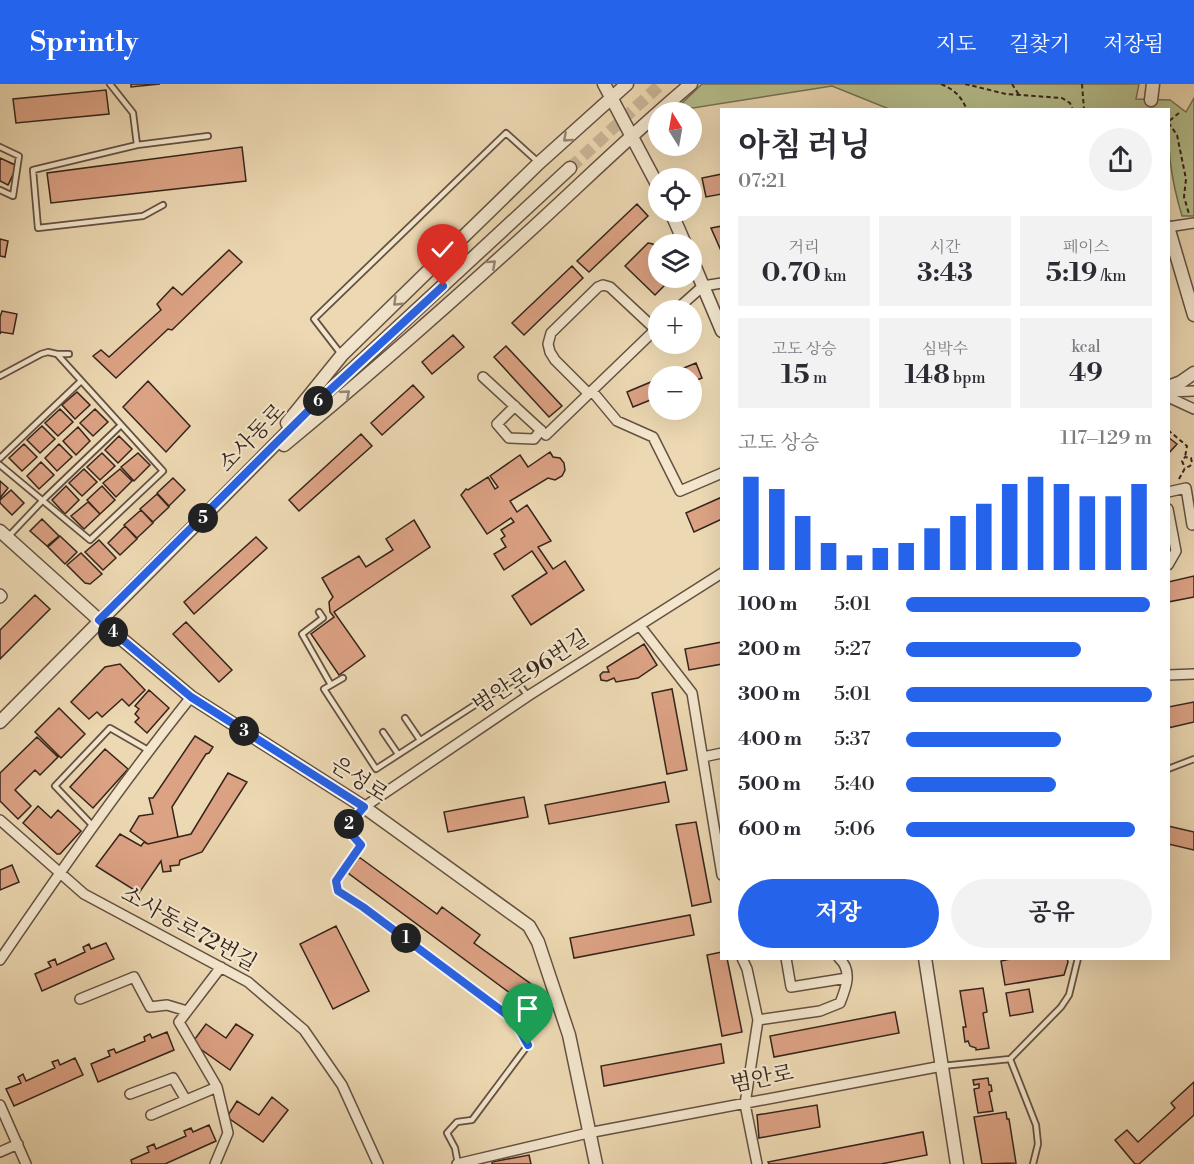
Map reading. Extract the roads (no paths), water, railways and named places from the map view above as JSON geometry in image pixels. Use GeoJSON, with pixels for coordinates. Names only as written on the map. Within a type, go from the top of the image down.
{"type":"FeatureCollection","features":[{"type":"Feature","properties":{"kind":"street"},"geometry":{"type":"LineString","coordinates":[[604,84],[649,168]]}},
{"type":"Feature","properties":{"kind":"street"},"geometry":{"type":"LineString","coordinates":[[236,484],[342,355],[539,163],[627,84]]}},
{"type":"Feature","properties":{"kind":"street"},"geometry":{"type":"LineString","coordinates":[[236,484],[339,400],[691,84]]}},
{"type":"Feature","properties":{"kind":"street"},"geometry":{"type":"LineString","coordinates":[[1151,100],[1153,84]]}},
{"type":"Feature","properties":{"kind":"street","name":"소사동로"},"geometry":{"type":"LineString","coordinates":[[0,722],[316,403],[570,168]]}},
{"type":"Feature","properties":{"kind":"street"},"geometry":{"type":"LineString","coordinates":[[1170,227],[1192,223]]}},
{"type":"Feature","properties":{"kind":"street"},"geometry":{"type":"LineString","coordinates":[[1170,233],[1194,315]]}},
{"type":"Feature","properties":{"kind":"street"},"geometry":{"type":"LineString","coordinates":[[687,300],[703,286],[720,283]]}},
{"type":"Feature","properties":{"kind":"street"},"geometry":{"type":"LineString","coordinates":[[648,320],[610,287],[603,285],[551,333],[548,344],[550,352],[555,360],[591,392],[617,421],[653,437],[680,491],[720,474]]}},
{"type":"Feature","properties":{"kind":"street"},"geometry":{"type":"LineString","coordinates":[[703,286],[720,327]]}},
{"type":"Feature","properties":{"kind":"street"},"geometry":{"type":"LineString","coordinates":[[483,376],[546,435],[648,337]]}},
{"type":"Feature","properties":{"kind":"street"},"geometry":{"type":"LineString","coordinates":[[1170,386],[1194,373]]}},
{"type":"Feature","properties":{"kind":"street"},"geometry":{"type":"LineString","coordinates":[[1170,392],[1194,391]]}},
{"type":"Feature","properties":{"kind":"street"},"geometry":{"type":"LineString","coordinates":[[1170,398],[1194,409]]}},
{"type":"Feature","properties":{"kind":"street"},"geometry":{"type":"LineString","coordinates":[[515,406],[497,424],[509,438],[534,439],[541,430]]}},
{"type":"Feature","properties":{"kind":"street"},"geometry":{"type":"LineString","coordinates":[[1170,492],[1186,488],[1192,525]]}},
{"type":"Feature","properties":{"kind":"street"},"geometry":{"type":"LineString","coordinates":[[1170,520],[1176,551],[1170,562]]}},
{"type":"Feature","properties":{"kind":"street","name":"은성로"},"geometry":{"type":"LineString","coordinates":[[4,534],[99,620],[191,697],[364,807],[520,918],[534,932],[569,1035],[596,1164]]}},
{"type":"Feature","properties":{"kind":"street","name":"범안로96번길"},"geometry":{"type":"LineString","coordinates":[[364,807],[528,696],[720,574]]}},
{"type":"Feature","properties":{"kind":"street"},"geometry":{"type":"LineString","coordinates":[[640,626],[692,693],[720,863]]}},
{"type":"Feature","properties":{"kind":"street"},"geometry":{"type":"LineString","coordinates":[[1170,675],[1194,674]]}},
{"type":"Feature","properties":{"kind":"street"},"geometry":{"type":"LineString","coordinates":[[0,960],[59,872],[148,750],[191,697]]}},
{"type":"Feature","properties":{"kind":"street"},"geometry":{"type":"LineString","coordinates":[[703,757],[720,753]]}},
{"type":"Feature","properties":{"kind":"street","name":"소사동로72번길"},"geometry":{"type":"LineString","coordinates":[[0,820],[84,894],[248,982],[304,1030],[342,1085],[378,1164]]}},
{"type":"Feature","properties":{"kind":"street"},"geometry":{"type":"LineString","coordinates":[[743,960],[758,1020],[746,1104],[757,1164]]}},
{"type":"Feature","properties":{"kind":"street"},"geometry":{"type":"LineString","coordinates":[[786,960],[791,987],[847,978]]}},
{"type":"Feature","properties":{"kind":"street"},"geometry":{"type":"LineString","coordinates":[[758,1020],[820,1011],[840,1003],[848,982],[844,963],[841,960]]}},
{"type":"Feature","properties":{"kind":"street"},"geometry":{"type":"LineString","coordinates":[[925,960],[957,1164]]}},
{"type":"Feature","properties":{"kind":"street"},"geometry":{"type":"LineString","coordinates":[[215,1164],[228,1133],[217,1087],[179,1022],[221,968]]}},
{"type":"Feature","properties":{"kind":"street"},"geometry":{"type":"LineString","coordinates":[[80,999],[134,977],[150,1007],[167,1005],[187,1011]]}},
{"type":"Feature","properties":{"kind":"street","name":"범안로"},"geometry":{"type":"LineString","coordinates":[[588,1133],[942,1066]]}},
{"type":"Feature","properties":{"kind":"street"},"geometry":{"type":"LineString","coordinates":[[130,1094],[173,1078],[186,1100]]}},
{"type":"Feature","properties":{"kind":"street"},"geometry":{"type":"LineString","coordinates":[[151,1114],[217,1087]]}},
{"type":"Feature","properties":{"kind":"street"},"geometry":{"type":"LineString","coordinates":[[0,1105],[26,1164]]}},
{"type":"Feature","properties":{"kind":"street"},"geometry":{"type":"LineString","coordinates":[[457,1164],[588,1133]]}},
{"type":"Feature","properties":{"kind":"street"},"geometry":{"type":"LineString","coordinates":[[0,1152],[18,1143]]}},
{"type":"Feature","properties":{"kind":"street"},"geometry":{"type":"LineString","coordinates":[[373,1154],[387,1164]]}},
{"type":"Feature","properties":{"kind":"lane"},"geometry":{"type":"LineString","coordinates":[[110,84],[133,113],[137,145]]}},
{"type":"Feature","properties":{"kind":"lane"},"geometry":{"type":"LineString","coordinates":[[342,355],[314,319],[506,133],[539,163]]}},
{"type":"Feature","properties":{"kind":"lane"},"geometry":{"type":"LineString","coordinates":[[164,205],[143,216],[38,228],[33,170],[137,145],[208,136]]}},
{"type":"Feature","properties":{"kind":"lane"},"geometry":{"type":"LineString","coordinates":[[0,147],[19,156],[13,196],[0,190]]}},
{"type":"Feature","properties":{"kind":"lane"},"geometry":{"type":"LineString","coordinates":[[0,376],[41,354],[48,352],[69,354]]}},
{"type":"Feature","properties":{"kind":"lane"},"geometry":{"type":"LineString","coordinates":[[0,465],[90,540],[163,471],[57,354]]}},
{"type":"Feature","properties":{"kind":"lane"},"geometry":{"type":"LineString","coordinates":[[0,458],[81,381]]}},
{"type":"Feature","properties":{"kind":"lane"},"geometry":{"type":"LineString","coordinates":[[4,534],[121,425]]}},
{"type":"Feature","properties":{"kind":"lane"},"geometry":{"type":"LineString","coordinates":[[319,612],[323,618],[302,634],[331,685]]}},
{"type":"Feature","properties":{"kind":"lane"},"geometry":{"type":"LineString","coordinates":[[343,678],[324,689],[376,769],[515,679],[528,696]]}},
{"type":"Feature","properties":{"kind":"lane"},"geometry":{"type":"LineString","coordinates":[[405,718],[420,740]]}},
{"type":"Feature","properties":{"kind":"lane"},"geometry":{"type":"LineString","coordinates":[[93,826],[55,786],[110,728],[148,750]]}},
{"type":"Feature","properties":{"kind":"lane"},"geometry":{"type":"LineString","coordinates":[[383,732],[398,754]]}},
{"type":"Feature","properties":{"kind":"lane"},"geometry":{"type":"LineString","coordinates":[[1170,768],[1194,759]]}},
{"type":"Feature","properties":{"kind":"lane"},"geometry":{"type":"LineString","coordinates":[[364,807],[346,828],[361,845],[336,881],[338,891],[363,907],[514,1020],[528,1045],[472,1119],[457,1122],[447,1133],[455,1148],[457,1164]]}},
{"type":"Feature","properties":{"kind":"lane"},"geometry":{"type":"LineString","coordinates":[[942,1066],[1010,1059],[1061,1007],[1069,995],[1078,960]]}},
{"type":"Feature","properties":{"kind":"lane"},"geometry":{"type":"LineString","coordinates":[[1010,1059],[1036,1125],[1038,1144],[1033,1164]]}},
{"type":"Feature","properties":{"kind":"tunnel"},"geometry":{"type":"LineString","coordinates":[[570,168],[661,84]]}},
{"type":"Feature","properties":{"kind":"tunnel"},"geometry":{"type":"LineString","coordinates":[[1151,100],[1151,108]]}}]}
